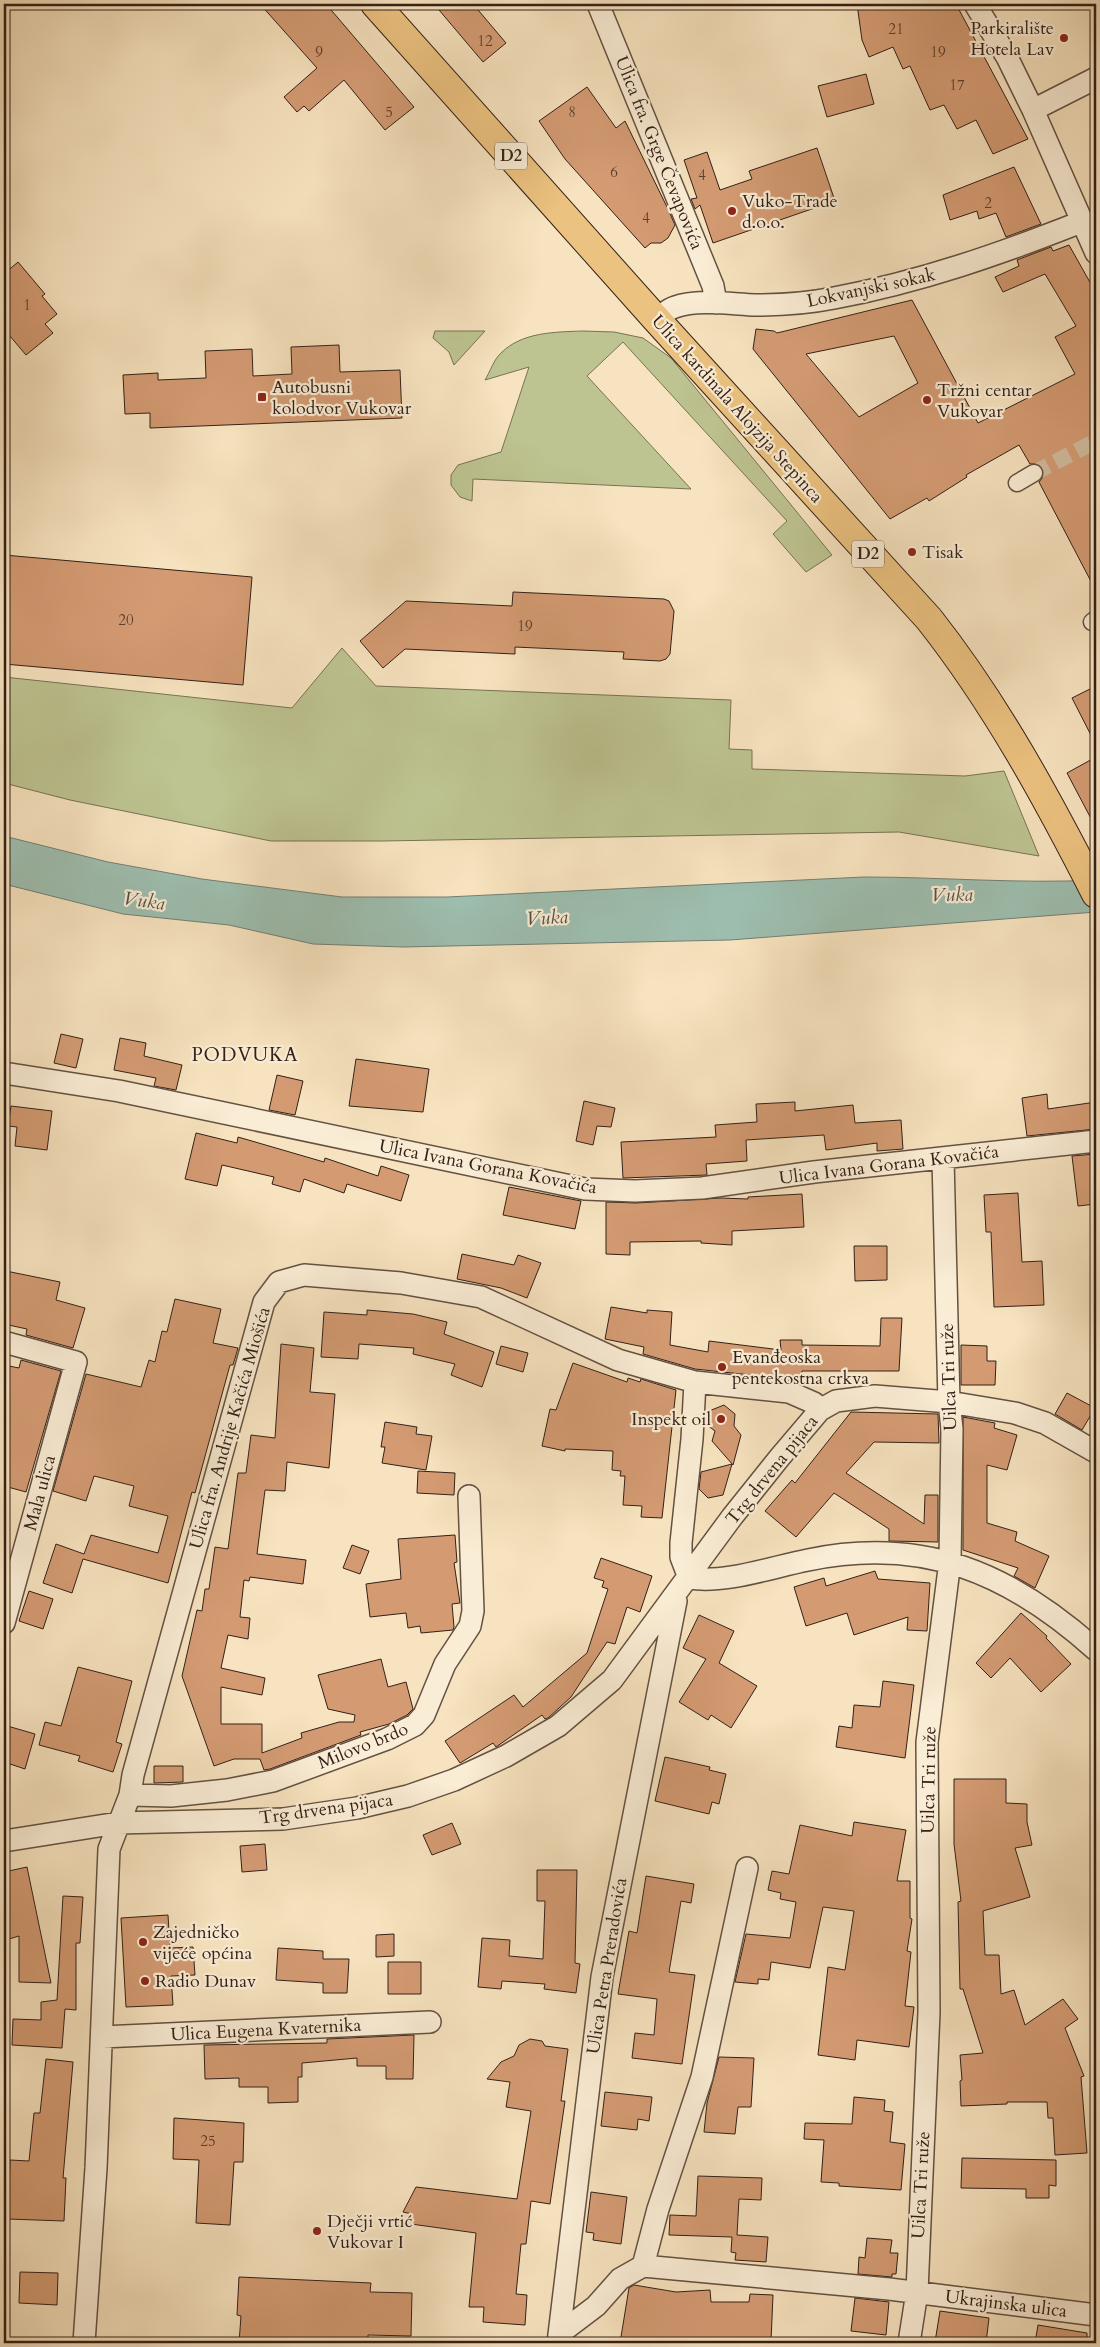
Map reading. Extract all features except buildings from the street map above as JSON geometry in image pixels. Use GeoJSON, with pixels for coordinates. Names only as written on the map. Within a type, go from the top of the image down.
{"type":"FeatureCollection","features":[{"type":"Feature","properties":{"kind":"main road","name":"Ulica kardinala Alojzija Stepinca"},"geometry":{"type":"LineString","coordinates":[[375,4],[656,319],[929,619],[988,700],[1067,838],[1096,894]]}},
{"type":"Feature","properties":{"kind":"street","name":"Ulica fra. Grge Čevapovića"},"geometry":{"type":"LineString","coordinates":[[598,4],[713,286],[716,303]]}},
{"type":"Feature","properties":{"kind":"street"},"geometry":{"type":"LineString","coordinates":[[975,4],[1007,57],[1033,110],[1096,253]]}},
{"type":"Feature","properties":{"kind":"street"},"geometry":{"type":"LineString","coordinates":[[1033,110],[1096,78]]}},
{"type":"Feature","properties":{"kind":"street","name":"Lokvanjski sokak"},"geometry":{"type":"LineString","coordinates":[[656,319],[675,307],[716,303],[782,305],[866,292],[944,273],[1081,222]]}},
{"type":"Feature","properties":{"kind":"street"},"geometry":{"type":"LineString","coordinates":[[1017,483],[1034,473]]}},
{"type":"Feature","properties":{"kind":"street","name":"Ulica Ivana Gorana Kovačića"},"geometry":{"type":"LineString","coordinates":[[4,1073],[119,1092],[585,1189],[635,1191],[702,1188],[814,1172],[1096,1141]]}},
{"type":"Feature","properties":{"kind":"street","name":"Uilca Tri ruže"},"geometry":{"type":"LineString","coordinates":[[909,2343],[916,2292],[929,2012],[927,1742],[950,1561],[952,1429],[949,1402],[943,1158]]}},
{"type":"Feature","properties":{"kind":"street","name":"Ulica fra. Andrije Kačića Miošića"},"geometry":{"type":"LineString","coordinates":[[130,1795],[133,1775],[264,1302],[279,1282],[304,1275],[361,1278],[401,1282],[481,1297],[618,1360],[695,1382]]}},
{"type":"Feature","properties":{"kind":"street","name":"Mala ulica"},"geometry":{"type":"LineString","coordinates":[[4,1342],[76,1362],[4,1623]]}},
{"type":"Feature","properties":{"kind":"street"},"geometry":{"type":"LineString","coordinates":[[695,1382],[692,1439],[681,1543],[683,1585],[826,1556],[859,1552],[911,1554],[950,1561],[1020,1592],[1065,1622],[1096,1650]]}},
{"type":"Feature","properties":{"kind":"street","name":"Trg drvena pijaca"},"geometry":{"type":"LineString","coordinates":[[4,1841],[118,1822],[283,1819],[357,1808],[408,1796],[454,1780],[534,1741],[558,1726],[612,1680],[626,1664],[732,1517],[820,1410],[814,1403],[790,1392],[695,1382]]}},
{"type":"Feature","properties":{"kind":"street"},"geometry":{"type":"LineString","coordinates":[[820,1410],[836,1401],[875,1396],[949,1402],[1015,1413],[1045,1423],[1096,1452]]}},
{"type":"Feature","properties":{"kind":"street","name":"Milovo brdo"},"geometry":{"type":"LineString","coordinates":[[130,1795],[171,1796],[227,1790],[273,1781],[387,1739],[415,1725],[424,1715],[445,1664],[470,1626],[473,1611],[469,1496]]}},
{"type":"Feature","properties":{"kind":"street","name":"Ulica Petra Preradovića"},"geometry":{"type":"LineString","coordinates":[[558,2339],[602,1977],[660,1677],[683,1585]]}},
{"type":"Feature","properties":{"kind":"street"},"geometry":{"type":"LineString","coordinates":[[626,1664],[638,1662],[651,1669],[660,1677]]}},
{"type":"Feature","properties":{"kind":"street"},"geometry":{"type":"LineString","coordinates":[[84,2343],[96,2168],[110,1848],[118,1822],[130,1795]]}},
{"type":"Feature","properties":{"kind":"street"},"geometry":{"type":"LineString","coordinates":[[558,2339],[596,2306],[620,2279],[643,2266],[658,2210],[702,2077],[747,1868]]}},
{"type":"Feature","properties":{"kind":"street","name":"Ulica Eugena Kvaternika"},"geometry":{"type":"LineString","coordinates":[[102,2037],[430,2022]]}},
{"type":"Feature","properties":{"kind":"street","name":"Ukrajinska ulica"},"geometry":{"type":"LineString","coordinates":[[643,2266],[774,2276],[1096,2315]]}},
{"type":"Feature","properties":{"kind":"green space"},"geometry":{"type":"Polygon","coordinates":[[[435,331],[485,331],[454,365],[449,352],[433,338],[435,331]]]}},
{"type":"Feature","properties":{"kind":"green space"},"geometry":{"type":"Polygon","coordinates":[[[583,331],[614,332],[643,338],[671,358],[832,555],[806,572],[773,534],[787,521],[623,342],[587,376],[691,489],[473,479],[472,501],[460,497],[451,485],[451,475],[458,465],[501,452],[529,367],[485,380],[494,362],[509,346],[529,337],[539,334],[583,331]]]}},
{"type":"Feature","properties":{"kind":"green space"},"geometry":{"type":"Polygon","coordinates":[[[342,648],[376,686],[731,700],[729,749],[752,750],[752,769],[965,776],[1004,771],[1039,856],[899,832],[383,841],[271,841],[70,800],[4,783],[4,677],[292,708],[342,648]]]}},
{"type":"Feature","properties":{"kind":"water","name":"Vuka"},"geometry":{"type":"Polygon","coordinates":[[[4,836],[108,862],[202,879],[342,897],[447,897],[864,877],[1038,881],[1096,880],[1096,912],[730,940],[403,947],[313,944],[229,925],[123,914],[4,884],[4,836]]]}},
{"type":"Feature","properties":{"kind":"tunnel"},"geometry":{"type":"LineString","coordinates":[[1034,473],[1096,441]]}},
{"type":"Feature","properties":{"kind":"place","name":"Parkiralište Hotela Lav"},"geometry":{"type":"Point","coordinates":[1064,38]}},
{"type":"Feature","properties":{"kind":"place","name":"Vuko-Trade d.o.o."},"geometry":{"type":"Point","coordinates":[732,211]}},
{"type":"Feature","properties":{"kind":"place","name":"Autobusni kolodvor Vukovar"},"geometry":{"type":"Point","coordinates":[262,397]}},
{"type":"Feature","properties":{"kind":"place","name":"Tržni centar Vukovar"},"geometry":{"type":"Point","coordinates":[927,400]}},
{"type":"Feature","properties":{"kind":"place","name":"Tisak"},"geometry":{"type":"Point","coordinates":[912,552]}},
{"type":"Feature","properties":{"kind":"place","name":"Evanđeoska pentekostna crkva"},"geometry":{"type":"Point","coordinates":[722,1367]}},
{"type":"Feature","properties":{"kind":"place","name":"Inspekt oil"},"geometry":{"type":"Point","coordinates":[721,1419]}},
{"type":"Feature","properties":{"kind":"place","name":"Zajedničko vijeće općina"},"geometry":{"type":"Point","coordinates":[143,1942]}},
{"type":"Feature","properties":{"kind":"place","name":"Radio Dunav"},"geometry":{"type":"Point","coordinates":[145,1981]}},
{"type":"Feature","properties":{"kind":"place","name":"Dječji vrtić Vukovar I"},"geometry":{"type":"Point","coordinates":[317,2231]}},
{"type":"Feature","properties":{"kind":"district","name":"PODVUKA"},"geometry":{"type":"Point","coordinates":[245,1055]}}]}
